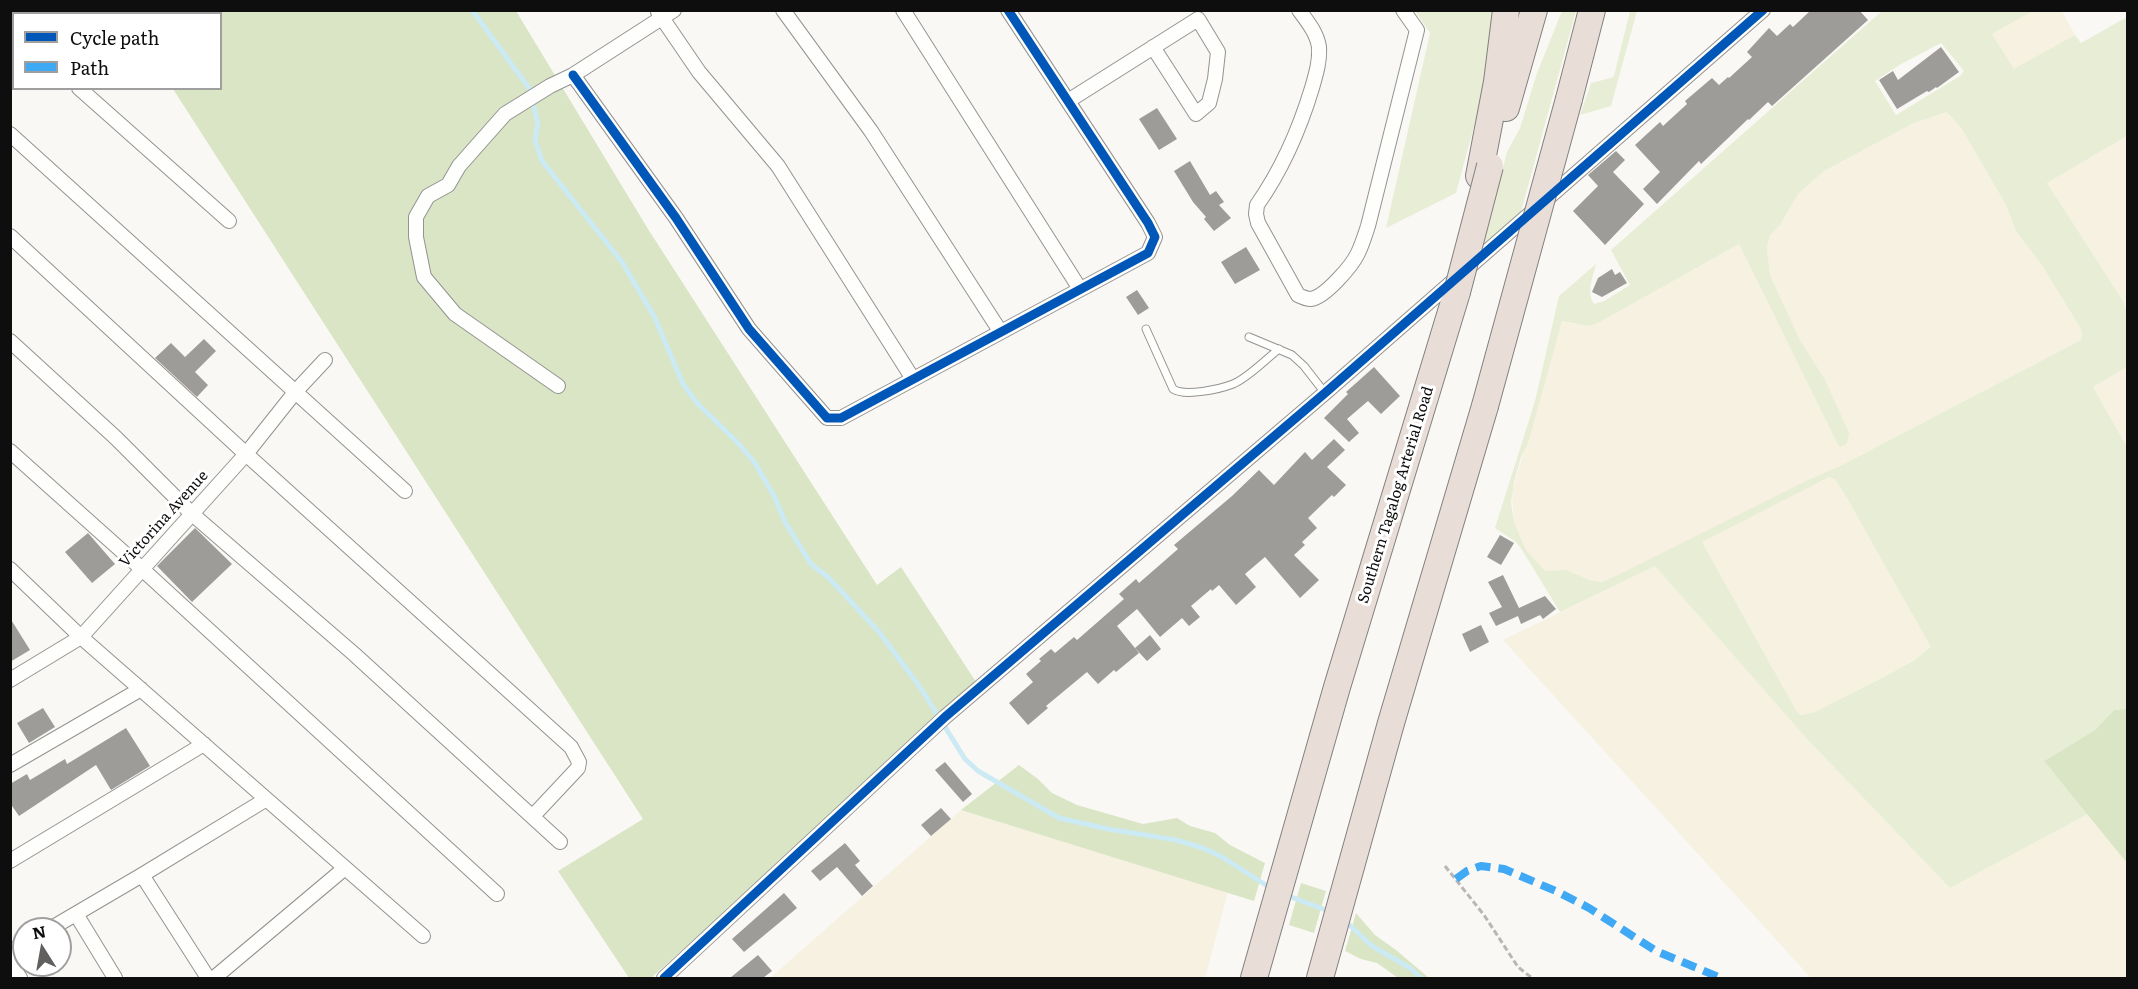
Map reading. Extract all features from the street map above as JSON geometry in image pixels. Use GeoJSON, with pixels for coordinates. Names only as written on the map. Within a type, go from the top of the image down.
{"type":"FeatureCollection","features":[{"type":"Feature","properties":{"kind":"highway"},"geometry":{"type":"LineString","coordinates":[[1484,171],[1506,10]]}},
{"type":"Feature","properties":{"kind":"highway","name":"Southern Tagalog Arterial Road"},"geometry":{"type":"LineString","coordinates":[[1257,969],[1337,687],[1457,292],[1484,171],[1534,10]]}},
{"type":"Feature","properties":{"kind":"highway"},"geometry":{"type":"LineString","coordinates":[[1320,978],[1391,723],[1485,406],[1592,10]]}},
{"type":"Feature","properties":{"kind":"street"},"geometry":{"type":"LineString","coordinates":[[558,386],[455,314],[424,278],[416,237],[416,217],[428,196],[448,185],[459,166],[505,114],[550,86],[573,75],[660,14],[674,10]]}},
{"type":"Feature","properties":{"kind":"street"},"geometry":{"type":"LineString","coordinates":[[783,10],[871,131],[1000,331]]}},
{"type":"Feature","properties":{"kind":"street"},"geometry":{"type":"LineString","coordinates":[[903,10],[1080,289]]}},
{"type":"Feature","properties":{"kind":"street"},"geometry":{"type":"LineString","coordinates":[[1299,10],[1310,24],[1319,45],[1319,64],[1303,120],[1291,150],[1257,205],[1256,214],[1258,223],[1298,295],[1313,299],[1321,295],[1347,269],[1358,253],[1368,226],[1417,30],[1403,10]]}},
{"type":"Feature","properties":{"kind":"street"},"geometry":{"type":"LineString","coordinates":[[664,978],[945,717],[1324,393],[1763,10]]}},
{"type":"Feature","properties":{"kind":"street"},"geometry":{"type":"LineString","coordinates":[[573,75],[676,218],[748,328],[826,418],[841,418],[1148,253],[1155,237],[1009,11]]}},
{"type":"Feature","properties":{"kind":"street"},"geometry":{"type":"LineString","coordinates":[[660,14],[699,72],[778,166],[913,379]]}},
{"type":"Feature","properties":{"kind":"street"},"geometry":{"type":"LineString","coordinates":[[1068,101],[1153,47],[1198,19],[1218,52],[1209,103],[1196,114],[1153,47]]}},
{"type":"Feature","properties":{"kind":"street"},"geometry":{"type":"LineString","coordinates":[[81,90],[229,221]]}},
{"type":"Feature","properties":{"kind":"street"},"geometry":{"type":"LineString","coordinates":[[10,134],[405,492]]}},
{"type":"Feature","properties":{"kind":"street"},"geometry":{"type":"LineString","coordinates":[[10,236],[246,454],[571,747],[579,762],[578,768],[533,816]]}},
{"type":"Feature","properties":{"kind":"street"},"geometry":{"type":"LineString","coordinates":[[10,340],[116,438],[191,513],[354,654],[560,842]]}},
{"type":"Feature","properties":{"kind":"street","name":"Victorina Avenue"},"geometry":{"type":"LineString","coordinates":[[10,680],[81,637],[246,454],[296,391],[325,360]]}},
{"type":"Feature","properties":{"kind":"street"},"geometry":{"type":"LineString","coordinates":[[10,451],[497,894]]}},
{"type":"Feature","properties":{"kind":"street"},"geometry":{"type":"LineString","coordinates":[[11,571],[81,637],[423,936]]}},
{"type":"Feature","properties":{"kind":"street"},"geometry":{"type":"LineString","coordinates":[[10,765],[141,689]]}},
{"type":"Feature","properties":{"kind":"street"},"geometry":{"type":"LineString","coordinates":[[10,861],[204,744]]}},
{"type":"Feature","properties":{"kind":"street"},"geometry":{"type":"LineString","coordinates":[[71,917],[265,800]]}},
{"type":"Feature","properties":{"kind":"street"},"geometry":{"type":"LineString","coordinates":[[214,978],[345,868]]}},
{"type":"Feature","properties":{"kind":"street"},"geometry":{"type":"LineString","coordinates":[[142,875],[208,978]]}},
{"type":"Feature","properties":{"kind":"street"},"geometry":{"type":"LineString","coordinates":[[76,914],[115,978]]}},
{"type":"Feature","properties":{"kind":"street"},"geometry":{"type":"LineString","coordinates":[[10,963],[20,978]]}},
{"type":"Feature","properties":{"kind":"lane"},"geometry":{"type":"LineString","coordinates":[[1146,329],[1173,389],[1179,393],[1189,394],[1234,384],[1279,349]]}},
{"type":"Feature","properties":{"kind":"lane"},"geometry":{"type":"LineString","coordinates":[[1249,337],[1292,356],[1304,366],[1324,393]]}},
{"type":"Feature","properties":{"kind":"path"},"geometry":{"type":"LineString","coordinates":[[1445,866],[1484,915],[1518,967],[1532,978]]}},
{"type":"Feature","properties":{"kind":"shaded area"},"geometry":{"type":"Polygon","coordinates":[[[2061,10],[2075,35],[2014,70],[1992,34],[2033,11],[2061,10]]]}},
{"type":"Feature","properties":{"kind":"shaded area"},"geometry":{"type":"Polygon","coordinates":[[[1947,112],[1961,128],[1987,172],[2006,205],[2016,231],[2041,264],[2080,327],[2081,340],[1844,464],[1602,582],[1545,571],[1526,550],[1514,522],[1512,492],[1562,321],[1575,324],[1600,322],[1739,244],[1836,441],[1824,378],[1800,340],[1770,275],[1767,248],[1770,235],[1780,225],[1798,194],[1824,171],[1914,123],[1947,112]]]}},
{"type":"Feature","properties":{"kind":"shaded area"},"geometry":{"type":"Polygon","coordinates":[[[2127,136],[2127,314],[2123,301],[2047,183],[2127,136]]]}},
{"type":"Feature","properties":{"kind":"shaded area"},"geometry":{"type":"Polygon","coordinates":[[[2127,367],[2127,447],[2093,387],[2127,367]]]}},
{"type":"Feature","properties":{"kind":"shaded area"},"geometry":{"type":"Polygon","coordinates":[[[1829,476],[1835,479],[1847,498],[1932,647],[1900,668],[1815,712],[1801,715],[1797,712],[1702,542],[1829,476]]]}},
{"type":"Feature","properties":{"kind":"shaded area"},"geometry":{"type":"Polygon","coordinates":[[[1655,566],[1808,740],[1950,888],[2088,814],[2127,863],[2127,978],[1811,978],[1503,640],[1655,566]]]}},
{"type":"Feature","properties":{"kind":"shaded area"},"geometry":{"type":"Polygon","coordinates":[[[961,810],[1228,892],[1205,978],[770,978],[961,810]]]}},
{"type":"Feature","properties":{"kind":"green space"},"geometry":{"type":"Polygon","coordinates":[[[516,11],[648,229],[877,585],[901,567],[978,685],[651,978],[629,978],[558,871],[643,819],[174,90],[222,90],[222,12],[124,12],[516,11]]]}},
{"type":"Feature","properties":{"kind":"green space"},"geometry":{"type":"Polygon","coordinates":[[[1415,11],[1496,11],[1480,104],[1456,193],[1386,228],[1430,33],[1415,11]]]}},
{"type":"Feature","properties":{"kind":"green space"},"geometry":{"type":"Polygon","coordinates":[[[1562,11],[1576,11],[1519,219],[1483,247],[1507,152],[1520,128],[1537,73],[1562,11]]]}},
{"type":"Feature","properties":{"kind":"green space"},"geometry":{"type":"Polygon","coordinates":[[[1630,11],[1637,11],[1611,106],[1580,115],[1591,83],[1614,76],[1630,11]]]}},
{"type":"Feature","properties":{"kind":"green space"},"geometry":{"type":"Polygon","coordinates":[[[1882,11],[2033,11],[1992,34],[2014,69],[2075,35],[2081,43],[2127,17],[2127,136],[2047,183],[2123,301],[2127,314],[2127,367],[2093,387],[2127,447],[2127,709],[2114,710],[2095,730],[2044,761],[2088,814],[1950,888],[1808,740],[1655,566],[1560,612],[1516,542],[1495,528],[1535,401],[1559,296],[1596,264],[1590,289],[1594,304],[1604,301],[1630,285],[1611,250],[1882,11]],[[1941,43],[1875,81],[1896,115],[1960,76],[1964,71],[1941,43]],[[1947,112],[1914,123],[1824,171],[1798,194],[1780,225],[1770,235],[1767,248],[1770,275],[1800,340],[1824,378],[1849,433],[1846,444],[1840,447],[1836,441],[1739,244],[1600,322],[1589,326],[1562,321],[1528,443],[1521,457],[1511,503],[1514,522],[1526,550],[1545,571],[1566,570],[1589,580],[1602,582],[1844,464],[2081,340],[2080,327],[2041,264],[2016,231],[2006,205],[1961,128],[1947,112]],[[1829,477],[1702,542],[1797,712],[1801,715],[1815,712],[1889,674],[1913,661],[1931,647],[1835,479],[1829,477]]]}},
{"type":"Feature","properties":{"kind":"green space"},"geometry":{"type":"Polygon","coordinates":[[[2128,709],[2127,863],[2044,761],[2095,730],[2114,710],[2128,709]]]}},
{"type":"Feature","properties":{"kind":"green space"},"geometry":{"type":"Polygon","coordinates":[[[1019,765],[1052,793],[1077,805],[1143,824],[1177,818],[1190,826],[1215,833],[1230,845],[1265,863],[1254,901],[961,810],[1019,765]]]}},
{"type":"Feature","properties":{"kind":"green space"},"geometry":{"type":"Polygon","coordinates":[[[1301,883],[1326,891],[1314,933],[1289,925],[1301,883]]]}},
{"type":"Feature","properties":{"kind":"green space"},"geometry":{"type":"Polygon","coordinates":[[[1356,913],[1375,935],[1429,978],[1398,978],[1377,963],[1361,959],[1345,951],[1356,913]]]}},
{"type":"Feature","properties":{"kind":"building"},"geometry":{"type":"Polygon","coordinates":[[[1811,10],[1859,10],[1868,20],[1772,106],[1768,102],[1701,164],[1699,161],[1657,204],[1643,189],[1660,172],[1635,145],[1660,122],[1663,126],[1687,104],[1685,101],[1712,78],[1719,85],[1729,78],[1752,57],[1747,52],[1769,28],[1777,36],[1790,24],[1793,27],[1811,10]]]}},
{"type":"Feature","properties":{"kind":"building"},"geometry":{"type":"Polygon","coordinates":[[[1941,47],[1959,72],[1937,88],[1927,91],[1897,109],[1879,80],[1893,71],[1898,80],[1941,47]]]}},
{"type":"Feature","properties":{"kind":"building"},"geometry":{"type":"Polygon","coordinates":[[[1157,108],[1177,139],[1159,150],[1139,119],[1157,108]]]}},
{"type":"Feature","properties":{"kind":"building"},"geometry":{"type":"Polygon","coordinates":[[[1616,151],[1625,160],[1613,172],[1644,204],[1605,245],[1573,211],[1598,186],[1588,175],[1616,151]]]}},
{"type":"Feature","properties":{"kind":"building"},"geometry":{"type":"Polygon","coordinates":[[[1190,161],[1210,195],[1216,191],[1224,202],[1219,205],[1231,218],[1214,231],[1174,171],[1190,161]]]}},
{"type":"Feature","properties":{"kind":"building"},"geometry":{"type":"Polygon","coordinates":[[[1246,247],[1260,270],[1235,284],[1221,262],[1246,247]]]}},
{"type":"Feature","properties":{"kind":"building"},"geometry":{"type":"Polygon","coordinates":[[[1612,269],[1615,275],[1620,272],[1627,283],[1602,297],[1592,292],[1598,278],[1612,269]]]}},
{"type":"Feature","properties":{"kind":"building"},"geometry":{"type":"Polygon","coordinates":[[[1137,290],[1149,308],[1138,315],[1126,297],[1137,290]]]}},
{"type":"Feature","properties":{"kind":"building"},"geometry":{"type":"Polygon","coordinates":[[[204,339],[216,351],[195,372],[208,385],[197,397],[155,358],[171,343],[185,357],[204,339]]]}},
{"type":"Feature","properties":{"kind":"building"},"geometry":{"type":"Polygon","coordinates":[[[1374,367],[1400,396],[1381,414],[1368,401],[1347,419],[1359,433],[1349,442],[1324,418],[1348,394],[1346,392],[1374,367]]]}},
{"type":"Feature","properties":{"kind":"building"},"geometry":{"type":"Polygon","coordinates":[[[1334,439],[1345,450],[1327,467],[1346,485],[1308,518],[1317,528],[1302,542],[1305,545],[1294,555],[1319,580],[1300,598],[1265,557],[1245,574],[1256,587],[1236,605],[1219,585],[1212,591],[1211,589],[1191,606],[1200,617],[1189,626],[1182,618],[1160,637],[1137,609],[1117,626],[1139,653],[1098,684],[1087,672],[1046,706],[1048,708],[1028,725],[1009,703],[1033,682],[1026,674],[1041,661],[1039,659],[1051,649],[1055,653],[1074,637],[1077,640],[1124,599],[1119,594],[1136,579],[1139,583],[1178,549],[1174,545],[1259,470],[1274,485],[1305,452],[1312,460],[1334,439]]]}},
{"type":"Feature","properties":{"kind":"building"},"geometry":{"type":"Polygon","coordinates":[[[195,528],[232,564],[192,602],[157,566],[195,528]]]}},
{"type":"Feature","properties":{"kind":"building"},"geometry":{"type":"Polygon","coordinates":[[[88,533],[115,564],[92,583],[65,552],[88,533]]]}},
{"type":"Feature","properties":{"kind":"building"},"geometry":{"type":"Polygon","coordinates":[[[1500,535],[1514,543],[1501,565],[1487,557],[1500,535]]]}},
{"type":"Feature","properties":{"kind":"building"},"geometry":{"type":"Polygon","coordinates":[[[1503,575],[1519,608],[1545,596],[1556,609],[1543,619],[1540,615],[1521,624],[1518,616],[1496,626],[1489,613],[1502,607],[1488,582],[1503,575]]]}},
{"type":"Feature","properties":{"kind":"building"},"geometry":{"type":"Polygon","coordinates":[[[10,618],[30,650],[10,662],[10,618]]]}},
{"type":"Feature","properties":{"kind":"building"},"geometry":{"type":"Polygon","coordinates":[[[1481,625],[1489,642],[1470,652],[1462,634],[1481,625]]]}},
{"type":"Feature","properties":{"kind":"building"},"geometry":{"type":"Polygon","coordinates":[[[1150,635],[1161,649],[1147,661],[1135,648],[1150,635]]]}},
{"type":"Feature","properties":{"kind":"building"},"geometry":{"type":"Polygon","coordinates":[[[43,708],[55,727],[29,743],[17,723],[43,708]]]}},
{"type":"Feature","properties":{"kind":"building"},"geometry":{"type":"Polygon","coordinates":[[[126,728],[150,766],[111,790],[96,765],[19,816],[10,803],[10,784],[27,774],[30,780],[65,759],[67,764],[126,728]]]}},
{"type":"Feature","properties":{"kind":"building"},"geometry":{"type":"Polygon","coordinates":[[[945,762],[972,794],[963,802],[935,770],[945,762]]]}},
{"type":"Feature","properties":{"kind":"building"},"geometry":{"type":"Polygon","coordinates":[[[941,808],[951,819],[931,836],[921,825],[941,808]]]}},
{"type":"Feature","properties":{"kind":"building"},"geometry":{"type":"Polygon","coordinates":[[[845,843],[860,861],[855,865],[873,886],[862,896],[837,867],[820,881],[811,871],[845,843]]]}},
{"type":"Feature","properties":{"kind":"building"},"geometry":{"type":"Polygon","coordinates":[[[784,893],[797,908],[744,952],[732,939],[784,893]]]}},
{"type":"Feature","properties":{"kind":"building"},"geometry":{"type":"Polygon","coordinates":[[[758,955],[772,971],[763,978],[730,978],[758,955]]]}},
{"type":"Feature","properties":{"kind":"waterway"},"geometry":{"type":"LineString","coordinates":[[472,10],[529,88],[538,123],[535,140],[542,161],[622,262],[655,318],[683,384],[697,403],[755,463],[774,496],[785,522],[811,564],[829,578],[879,632],[920,687],[965,759],[978,771],[1059,818],[1176,840],[1203,848],[1222,857],[1272,889]]}},
{"type":"Feature","properties":{"kind":"waterway"},"geometry":{"type":"LineString","coordinates":[[1286,895],[1331,912]]}},
{"type":"Feature","properties":{"kind":"waterway"},"geometry":{"type":"LineString","coordinates":[[1344,920],[1372,946],[1410,968],[1421,978]]}},
{"type":"Feature","properties":{"kind":"marked path"},"geometry":{"type":"LineString","coordinates":[[1456,879],[1467,871],[1481,866],[1504,869],[1589,908],[1656,951],[1721,978]]}},
{"type":"Feature","properties":{"kind":"cycle path"},"geometry":{"type":"LineString","coordinates":[[573,75],[676,218],[749,329],[827,418],[841,418],[1148,253],[1155,237],[1008,10]]}},
{"type":"Feature","properties":{"kind":"cycle path"},"geometry":{"type":"LineString","coordinates":[[664,978],[945,717],[1325,393],[1763,10]]}}]}
